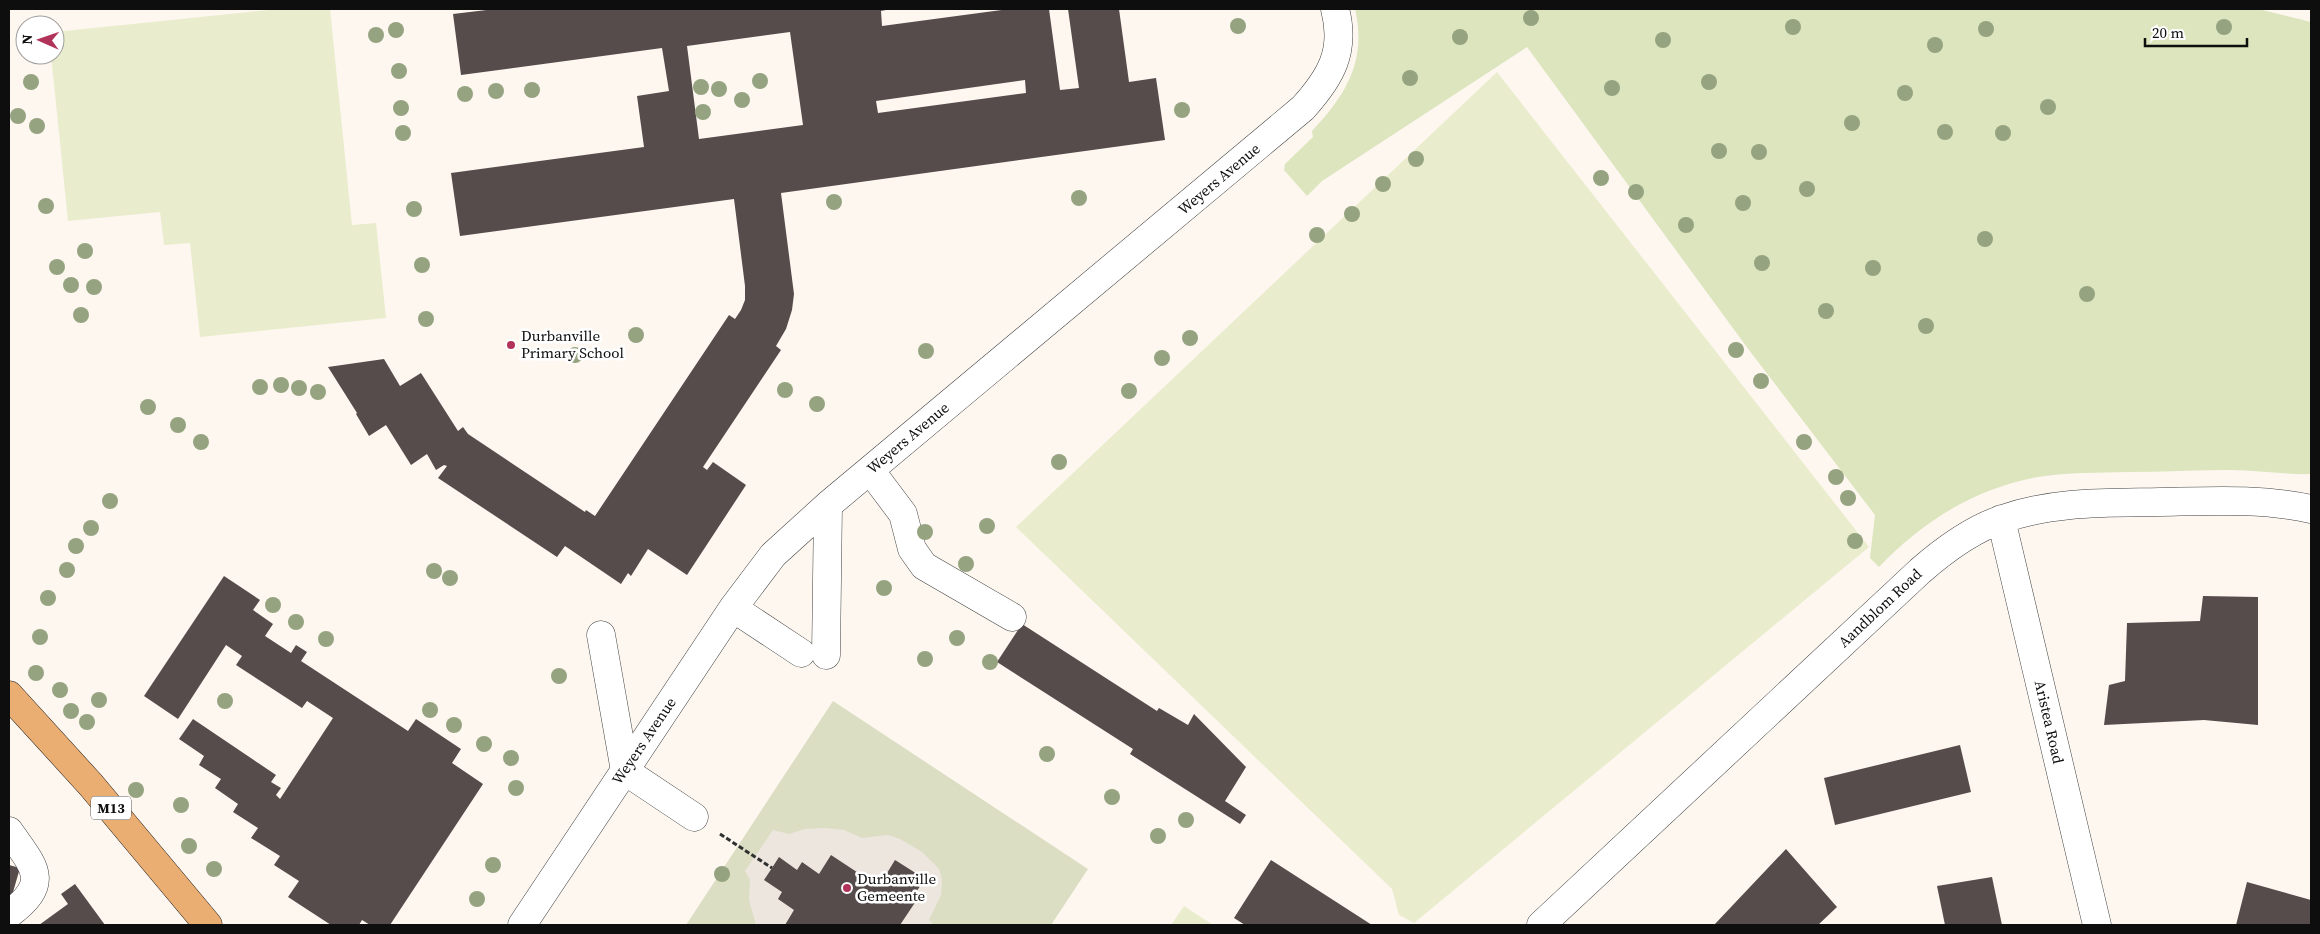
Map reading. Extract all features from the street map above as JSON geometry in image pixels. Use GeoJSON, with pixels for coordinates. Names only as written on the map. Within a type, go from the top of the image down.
{"type":"FeatureCollection","features":[{"type":"Feature","properties":{"kind":"main road","name":"M13"},"geometry":{"type":"LineString","coordinates":[[9,695],[91,785],[206,924]]}},
{"type":"Feature","properties":{"kind":"street","name":"Weyers Avenue"},"geometry":{"type":"LineString","coordinates":[[522,925],[733,608],[773,554],[828,505],[1303,108],[1322,87],[1332,68],[1339,47],[1339,25],[1335,9]]}},
{"type":"Feature","properties":{"kind":"street"},"geometry":{"type":"LineString","coordinates":[[870,470],[903,514],[912,549],[924,566],[1012,617]]}},
{"type":"Feature","properties":{"kind":"street","name":"Aandblom Road"},"geometry":{"type":"LineString","coordinates":[[1542,925],[1943,550],[2001,519],[2050,507],[2100,503],[2263,501],[2311,509]]}},
{"type":"Feature","properties":{"kind":"street"},"geometry":{"type":"LineString","coordinates":[[733,608],[813,654],[828,505]]}},
{"type":"Feature","properties":{"kind":"street","name":"Aristea Road"},"geometry":{"type":"LineString","coordinates":[[2001,519],[2097,925]]}},
{"type":"Feature","properties":{"kind":"street"},"geometry":{"type":"LineString","coordinates":[[601,635],[625,771],[694,816]]}},
{"type":"Feature","properties":{"kind":"street"},"geometry":{"type":"LineString","coordinates":[[9,831],[33,867],[35,877],[34,888],[29,898],[9,914]]}},
{"type":"Feature","properties":{"kind":"path"},"geometry":{"type":"LineString","coordinates":[[694,816],[772,868]]}},
{"type":"Feature","properties":{"kind":"green space"},"geometry":{"type":"Polygon","coordinates":[[[279,9],[330,9],[352,225],[376,223],[386,318],[200,337],[190,243],[164,245],[160,212],[68,221],[52,65],[65,65],[65,31],[279,9]]]}},
{"type":"Feature","properties":{"kind":"green space"},"geometry":{"type":"Polygon","coordinates":[[[1355,9],[2258,9],[2311,22],[2311,474],[2219,470],[2083,473],[2038,477],[1992,490],[1951,509],[1913,535],[1879,567],[1870,558],[1875,515],[1749,350],[1527,47],[1322,181],[1307,196],[1284,170],[1285,164],[1313,137],[1312,131],[1335,104],[1351,76],[1356,61],[1358,45],[1355,9]]]}},
{"type":"Feature","properties":{"kind":"green space"},"geometry":{"type":"Polygon","coordinates":[[[1497,72],[1869,547],[1414,923],[1399,915],[1392,889],[1016,527],[1497,72]]]}},
{"type":"Feature","properties":{"kind":"green space"},"geometry":{"type":"Polygon","coordinates":[[[833,701],[1088,869],[1051,925],[686,925],[833,701]]]}},
{"type":"Feature","properties":{"kind":"green space"},"geometry":{"type":"Polygon","coordinates":[[[1184,906],[1213,925],[1171,925],[1184,906]]]}},
{"type":"Feature","properties":{"kind":"shaded area"},"geometry":{"type":"Polygon","coordinates":[[[805,829],[844,830],[862,838],[888,835],[900,839],[922,852],[939,869],[942,880],[941,895],[929,920],[934,925],[900,925],[916,901],[912,898],[924,879],[896,860],[884,878],[880,876],[875,884],[831,856],[819,874],[802,863],[797,870],[779,857],[764,880],[782,892],[778,899],[794,910],[785,925],[756,925],[749,900],[750,880],[745,871],[773,830],[789,834],[805,829]]]}},
{"type":"Feature","properties":{"kind":"building"},"geometry":{"type":"Polygon","coordinates":[[[495,9],[891,9],[881,11],[882,26],[1009,9],[1049,9],[1060,90],[1079,88],[1068,9],[1119,9],[1129,82],[1156,78],[1165,140],[781,193],[794,294],[792,310],[786,329],[776,346],[781,350],[703,467],[707,470],[713,462],[746,485],[687,575],[648,549],[631,576],[628,573],[621,584],[565,546],[557,557],[438,478],[447,466],[444,465],[436,470],[427,454],[411,465],[386,425],[369,436],[328,367],[384,359],[400,386],[421,373],[458,431],[463,427],[468,434],[585,512],[586,510],[595,516],[729,315],[735,319],[745,300],[745,286],[734,199],[460,236],[451,173],[644,147],[637,96],[669,91],[662,48],[461,75],[453,14],[495,9]],[[790,32],[687,46],[699,139],[803,125],[790,32]],[[1025,80],[876,101],[878,113],[1026,93],[1025,80]]]}},
{"type":"Feature","properties":{"kind":"building"},"geometry":{"type":"Polygon","coordinates":[[[224,576],[260,600],[253,610],[273,624],[265,636],[291,653],[296,645],[307,652],[301,661],[408,731],[416,719],[461,749],[452,763],[483,784],[390,925],[370,925],[362,920],[359,925],[331,925],[288,897],[299,881],[274,865],[280,856],[251,838],[258,828],[233,812],[238,804],[215,788],[221,779],[199,765],[204,756],[179,739],[193,719],[276,775],[271,782],[281,788],[276,795],[280,799],[333,718],[307,701],[302,708],[236,665],[242,656],[226,645],[178,719],[144,696],[224,576]]]}},
{"type":"Feature","properties":{"kind":"building"},"geometry":{"type":"Polygon","coordinates":[[[2203,596],[2258,597],[2258,725],[2204,720],[2104,725],[2109,685],[2125,681],[2127,623],[2200,621],[2203,596]]]}},
{"type":"Feature","properties":{"kind":"building"},"geometry":{"type":"Polygon","coordinates":[[[1022,624],[1157,711],[1159,708],[1188,725],[1194,714],[1246,767],[1225,801],[1246,815],[1240,824],[1130,754],[1133,749],[997,662],[1022,624]]]}},
{"type":"Feature","properties":{"kind":"building"},"geometry":{"type":"Polygon","coordinates":[[[1960,745],[1971,792],[1835,825],[1824,778],[1960,745]]]}},
{"type":"Feature","properties":{"kind":"building"},"geometry":{"type":"Polygon","coordinates":[[[1786,849],[1837,907],[1818,925],[1714,925],[1786,849]]]}},
{"type":"Feature","properties":{"kind":"building","name":"Durbanville Gemeente"},"geometry":{"type":"Polygon","coordinates":[[[831,855],[875,884],[880,875],[884,878],[895,860],[925,879],[912,898],[916,901],[900,925],[785,925],[794,910],[778,899],[782,892],[764,880],[779,857],[797,870],[802,862],[819,874],[831,855]]]}},
{"type":"Feature","properties":{"kind":"building"},"geometry":{"type":"Polygon","coordinates":[[[1271,860],[1372,925],[1245,925],[1234,918],[1271,860]]]}},
{"type":"Feature","properties":{"kind":"building"},"geometry":{"type":"Polygon","coordinates":[[[9,865],[20,868],[11,899],[9,898],[9,865]]]}},
{"type":"Feature","properties":{"kind":"building"},"geometry":{"type":"Polygon","coordinates":[[[1992,877],[2002,925],[1945,925],[1937,886],[1992,877]]]}},
{"type":"Feature","properties":{"kind":"building"},"geometry":{"type":"Polygon","coordinates":[[[2247,882],[2311,900],[2311,925],[2236,925],[2247,882]]]}},
{"type":"Feature","properties":{"kind":"building"},"geometry":{"type":"Polygon","coordinates":[[[75,884],[105,925],[39,925],[68,904],[61,894],[75,884]]]}},
{"type":"Feature","properties":{"kind":"place","name":"Durbanville Primary School"},"geometry":{"type":"Point","coordinates":[511,345]}},
{"type":"Feature","properties":{"kind":"place","name":"Durbanville Gemeente"},"geometry":{"type":"Point","coordinates":[847,888]}}]}
